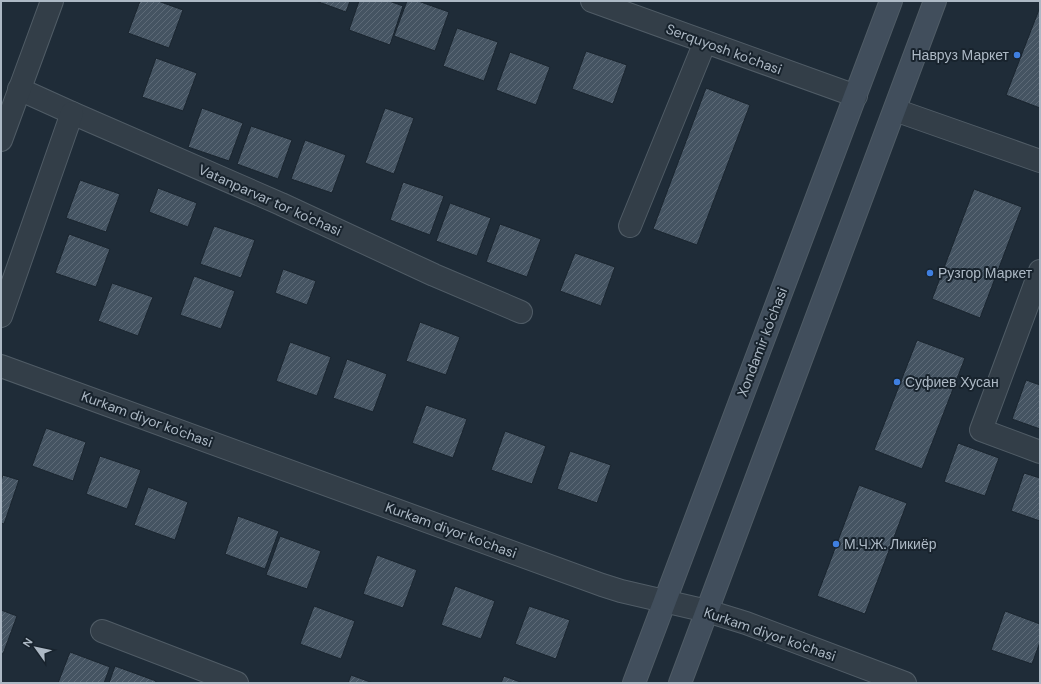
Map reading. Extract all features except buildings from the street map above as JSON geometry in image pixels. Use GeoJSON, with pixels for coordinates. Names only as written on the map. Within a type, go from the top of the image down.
{"type":"FeatureCollection","features":[{"type":"Feature","properties":{"kind":"main road","name":"Xondamir ko'chasi"},"geometry":{"type":"LineString","coordinates":[[634,683],[891,1]]}},
{"type":"Feature","properties":{"kind":"main road"},"geometry":{"type":"LineString","coordinates":[[680,683],[708,612],[935,1]]}},
{"type":"Feature","properties":{"kind":"street"},"geometry":{"type":"LineString","coordinates":[[1,140],[52,1]]}},
{"type":"Feature","properties":{"kind":"street","name":"Serquyosh ko'chasi"},"geometry":{"type":"LineString","coordinates":[[592,1],[856,96]]}},
{"type":"Feature","properties":{"kind":"street"},"geometry":{"type":"LineString","coordinates":[[630,226],[705,42]]}},
{"type":"Feature","properties":{"kind":"street","name":"Vatanparvar tor ko'chasi"},"geometry":{"type":"LineString","coordinates":[[19,89],[281,204],[434,275],[521,312]]}},
{"type":"Feature","properties":{"kind":"street"},"geometry":{"type":"LineString","coordinates":[[895,110],[1040,161]]}},
{"type":"Feature","properties":{"kind":"street"},"geometry":{"type":"LineString","coordinates":[[1,316],[72,113]]}},
{"type":"Feature","properties":{"kind":"street"},"geometry":{"type":"LineString","coordinates":[[1040,271],[981,430],[1040,452]]}},
{"type":"Feature","properties":{"kind":"street","name":"Kurkam diyor ko'chasi"},"geometry":{"type":"LineString","coordinates":[[1,366],[621,591],[708,612],[746,623],[905,683]]}},
{"type":"Feature","properties":{"kind":"street"},"geometry":{"type":"LineString","coordinates":[[102,631],[237,683]]}},
{"type":"Feature","properties":{"kind":"place","name":"Навруз Маркет"},"geometry":{"type":"Point","coordinates":[1017,55]}},
{"type":"Feature","properties":{"kind":"place","name":"Рузгор Маркет"},"geometry":{"type":"Point","coordinates":[930,273]}},
{"type":"Feature","properties":{"kind":"place","name":"Суфиев Хусан"},"geometry":{"type":"Point","coordinates":[897,382]}},
{"type":"Feature","properties":{"kind":"place","name":"М.Ч.Ж. Ликиёр"},"geometry":{"type":"Point","coordinates":[836,544]}}]}
